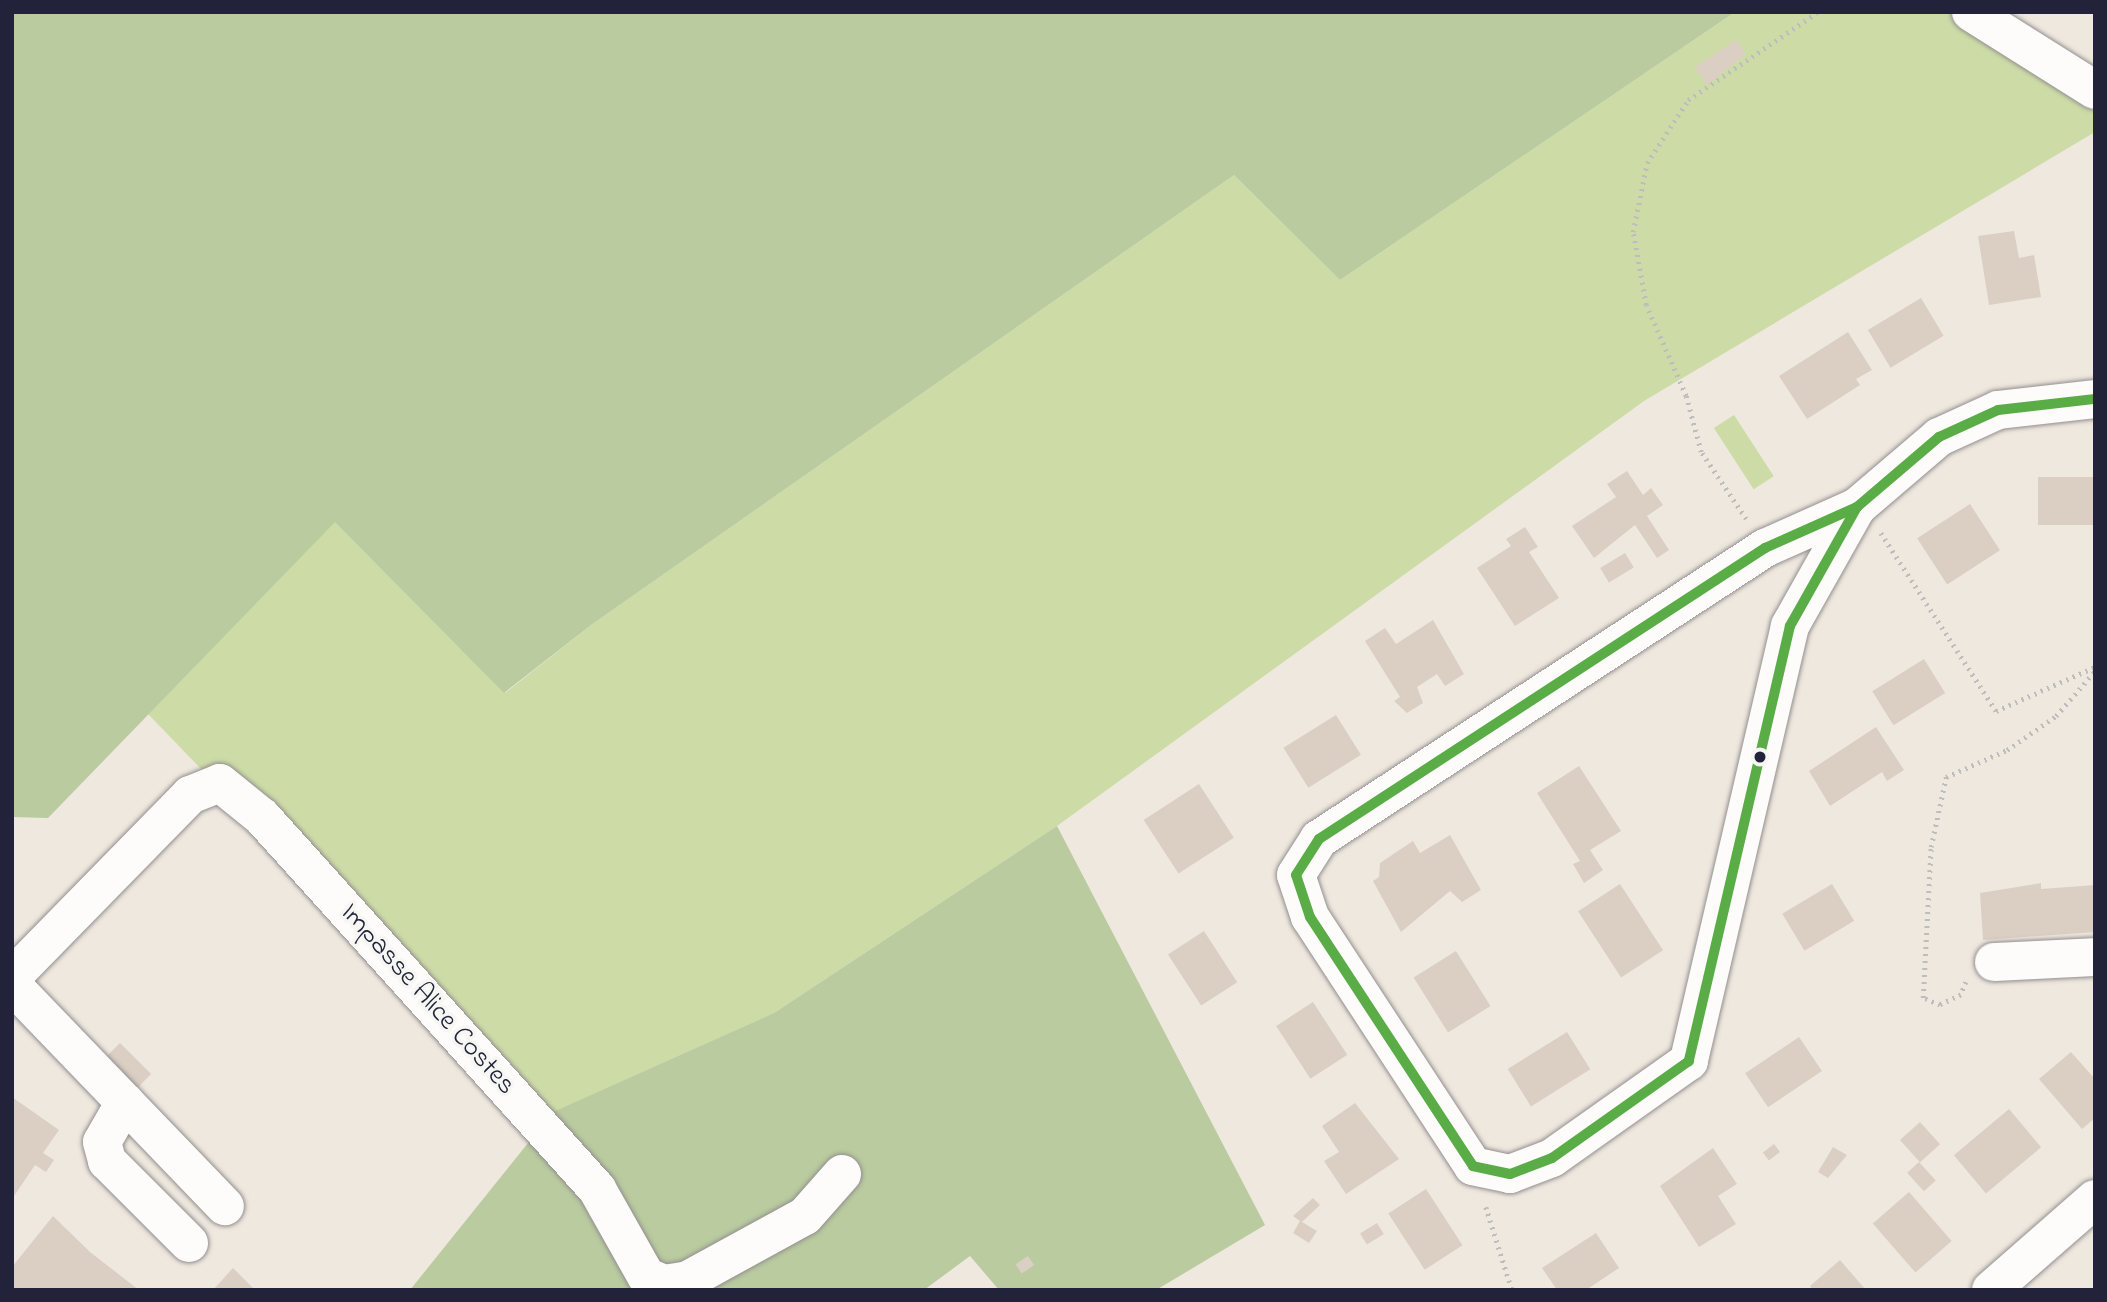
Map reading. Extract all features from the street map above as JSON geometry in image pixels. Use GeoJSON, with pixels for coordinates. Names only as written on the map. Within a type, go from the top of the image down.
{"type":"FeatureCollection","features":[{"type":"Feature","properties":{"kind":"street"},"geometry":{"type":"LineString","coordinates":[[1972,12],[2095,90]]}},
{"type":"Feature","properties":{"kind":"street"},"geometry":{"type":"LineString","coordinates":[[1857,507],[1790,626],[1689,1061],[1552,1158],[1510,1174],[1473,1166],[1310,917],[1296,875],[1319,839],[1765,548],[1857,507],[1951,431],[1998,410],[2095,399]]}},
{"type":"Feature","properties":{"kind":"street","name":"Impasse Alice Costes"},"geometry":{"type":"LineString","coordinates":[[12,977],[190,795],[220,783],[262,817],[597,1189],[646,1276],[664,1284],[688,1280],[805,1216],[842,1174]]}},
{"type":"Feature","properties":{"kind":"street"},"geometry":{"type":"LineString","coordinates":[[1994,962],[2095,957]]}},
{"type":"Feature","properties":{"kind":"street"},"geometry":{"type":"LineString","coordinates":[[12,985],[225,1206]]}},
{"type":"Feature","properties":{"kind":"street"},"geometry":{"type":"LineString","coordinates":[[125,1102],[102,1142],[107,1161],[189,1243]]}},
{"type":"Feature","properties":{"kind":"street"},"geometry":{"type":"LineString","coordinates":[[1991,1290],[2095,1199]]}},
{"type":"Feature","properties":{"kind":"path"},"geometry":{"type":"LineString","coordinates":[[1765,548],[1701,452],[1686,396],[1646,305],[1633,232],[1647,163],[1688,100],[1818,12]]}},
{"type":"Feature","properties":{"kind":"path"},"geometry":{"type":"LineString","coordinates":[[1857,507],[1890,541],[1996,711],[2095,669]]}},
{"type":"Feature","properties":{"kind":"path"},"geometry":{"type":"LineString","coordinates":[[1994,962],[1972,962],[1961,995],[1940,1005],[1923,998],[1931,847],[1946,778],[2007,750],[2056,716],[2095,669]]}},
{"type":"Feature","properties":{"kind":"path"},"geometry":{"type":"LineString","coordinates":[[1473,1166],[1512,1290]]}},
{"type":"Feature","properties":{"kind":"green space"},"geometry":{"type":"Polygon","coordinates":[[[12,12],[1735,12],[1340,280],[1234,175],[591,625],[504,693],[335,522],[48,818],[12,817],[12,12]]]}},
{"type":"Feature","properties":{"kind":"green space"},"geometry":{"type":"Polygon","coordinates":[[[1735,12],[1969,12],[2095,112],[2095,132],[1644,401],[1057,826],[774,1013],[554,1112],[544,1124],[148,714],[335,521],[505,693],[591,625],[1234,175],[1340,280],[1735,12]]]}},
{"type":"Feature","properties":{"kind":"green space"},"geometry":{"type":"Polygon","coordinates":[[[1734,415],[1774,476],[1754,489],[1714,428],[1734,415]]]}},
{"type":"Feature","properties":{"kind":"green space"},"geometry":{"type":"Polygon","coordinates":[[[1057,826],[1265,1225],[1156,1290],[999,1290],[970,1256],[924,1290],[410,1290],[553,1112],[774,1013],[1057,826]]]}},
{"type":"Feature","properties":{"kind":"building"},"geometry":{"type":"Polygon","coordinates":[[[1736,40],[1746,54],[1707,85],[1695,67],[1736,40]]]}},
{"type":"Feature","properties":{"kind":"building"},"geometry":{"type":"Polygon","coordinates":[[[2014,231],[2019,258],[2034,255],[2041,297],[1989,305],[1978,236],[2014,231]]]}},
{"type":"Feature","properties":{"kind":"building"},"geometry":{"type":"Polygon","coordinates":[[[1921,298],[1944,336],[1891,368],[1868,330],[1921,298]]]}},
{"type":"Feature","properties":{"kind":"building"},"geometry":{"type":"Polygon","coordinates":[[[1848,332],[1872,370],[1856,379],[1860,385],[1807,419],[1779,376],[1848,332]]]}},
{"type":"Feature","properties":{"kind":"building"},"geometry":{"type":"Polygon","coordinates":[[[1627,471],[1643,495],[1651,488],[1663,505],[1647,516],[1669,550],[1657,558],[1635,525],[1594,558],[1572,526],[1616,497],[1607,484],[1627,471]]]}},
{"type":"Feature","properties":{"kind":"building"},"geometry":{"type":"Polygon","coordinates":[[[2038,477],[2095,477],[2095,525],[2038,525],[2038,477]]]}},
{"type":"Feature","properties":{"kind":"building"},"geometry":{"type":"Polygon","coordinates":[[[1970,504],[2000,550],[1947,584],[1917,538],[1970,504]]]}},
{"type":"Feature","properties":{"kind":"building"},"geometry":{"type":"Polygon","coordinates":[[[1525,527],[1538,547],[1529,552],[1559,598],[1515,626],[1477,568],[1511,546],[1506,539],[1525,527]]]}},
{"type":"Feature","properties":{"kind":"building"},"geometry":{"type":"Polygon","coordinates":[[[1625,553],[1634,568],[1609,583],[1600,568],[1625,553]]]}},
{"type":"Feature","properties":{"kind":"building"},"geometry":{"type":"Polygon","coordinates":[[[1433,620],[1464,674],[1445,686],[1437,674],[1417,687],[1423,703],[1407,713],[1394,701],[1400,697],[1365,641],[1385,628],[1396,644],[1433,620]]]}},
{"type":"Feature","properties":{"kind":"building"},"geometry":{"type":"Polygon","coordinates":[[[1924,659],[1945,693],[1893,725],[1872,691],[1924,659]]]}},
{"type":"Feature","properties":{"kind":"building"},"geometry":{"type":"Polygon","coordinates":[[[1336,715],[1361,755],[1308,788],[1283,748],[1336,715]]]}},
{"type":"Feature","properties":{"kind":"building"},"geometry":{"type":"Polygon","coordinates":[[[1876,727],[1904,770],[1887,781],[1882,772],[1830,806],[1809,771],[1876,727]]]}},
{"type":"Feature","properties":{"kind":"building"},"geometry":{"type":"Polygon","coordinates":[[[1579,766],[1621,831],[1590,850],[1603,870],[1584,883],[1573,864],[1580,861],[1537,793],[1579,766]]]}},
{"type":"Feature","properties":{"kind":"building"},"geometry":{"type":"Polygon","coordinates":[[[1199,784],[1234,838],[1179,874],[1144,820],[1199,784]]]}},
{"type":"Feature","properties":{"kind":"building"},"geometry":{"type":"Polygon","coordinates":[[[1450,835],[1481,890],[1462,902],[1450,891],[1401,932],[1373,881],[1379,877],[1380,863],[1413,841],[1420,853],[1450,835]]]}},
{"type":"Feature","properties":{"kind":"building"},"geometry":{"type":"Polygon","coordinates":[[[2041,883],[2041,889],[2095,885],[2095,932],[1983,940],[1980,893],[2041,883]]]}},
{"type":"Feature","properties":{"kind":"building"},"geometry":{"type":"Polygon","coordinates":[[[1620,884],[1663,950],[1621,977],[1578,911],[1620,884]]]}},
{"type":"Feature","properties":{"kind":"building"},"geometry":{"type":"Polygon","coordinates":[[[1832,884],[1854,921],[1804,951],[1782,914],[1832,884]]]}},
{"type":"Feature","properties":{"kind":"building"},"geometry":{"type":"Polygon","coordinates":[[[1204,931],[1237,982],[1201,1006],[1168,954],[1204,931]]]}},
{"type":"Feature","properties":{"kind":"building"},"geometry":{"type":"Polygon","coordinates":[[[1456,951],[1490,1006],[1448,1033],[1414,977],[1456,951]]]}},
{"type":"Feature","properties":{"kind":"building"},"geometry":{"type":"Polygon","coordinates":[[[1313,1002],[1347,1055],[1310,1079],[1276,1026],[1313,1002]]]}},
{"type":"Feature","properties":{"kind":"building"},"geometry":{"type":"Polygon","coordinates":[[[1567,1032],[1590,1069],[1531,1106],[1508,1069],[1567,1032]]]}},
{"type":"Feature","properties":{"kind":"building"},"geometry":{"type":"Polygon","coordinates":[[[1799,1037],[1822,1071],[1768,1107],[1745,1073],[1799,1037]]]}},
{"type":"Feature","properties":{"kind":"building"},"geometry":{"type":"Polygon","coordinates":[[[120,1043],[151,1074],[135,1090],[104,1059],[120,1043]]]}},
{"type":"Feature","properties":{"kind":"building"},"geometry":{"type":"Polygon","coordinates":[[[2071,1052],[2095,1079],[2095,1118],[2082,1129],[2039,1079],[2071,1052]]]}},
{"type":"Feature","properties":{"kind":"building"},"geometry":{"type":"Polygon","coordinates":[[[12,1097],[59,1130],[43,1153],[54,1160],[46,1172],[35,1165],[12,1199],[12,1097]]]}},
{"type":"Feature","properties":{"kind":"building"},"geometry":{"type":"Polygon","coordinates":[[[1355,1103],[1399,1159],[1346,1194],[1324,1161],[1339,1152],[1322,1126],[1355,1103]]]}},
{"type":"Feature","properties":{"kind":"building"},"geometry":{"type":"Polygon","coordinates":[[[2009,1109],[2041,1147],[1986,1194],[1954,1155],[2009,1109]]]}},
{"type":"Feature","properties":{"kind":"building"},"geometry":{"type":"Polygon","coordinates":[[[1920,1122],[1940,1144],[1920,1162],[1900,1140],[1920,1122]]]}},
{"type":"Feature","properties":{"kind":"building"},"geometry":{"type":"Polygon","coordinates":[[[1774,1144],[1780,1152],[1769,1160],[1763,1152],[1774,1144]]]}},
{"type":"Feature","properties":{"kind":"building"},"geometry":{"type":"Polygon","coordinates":[[[1833,1147],[1847,1155],[1828,1178],[1818,1172],[1833,1147]]]}},
{"type":"Feature","properties":{"kind":"building"},"geometry":{"type":"Polygon","coordinates":[[[1713,1148],[1737,1184],[1718,1196],[1736,1224],[1699,1247],[1660,1186],[1713,1148]]]}},
{"type":"Feature","properties":{"kind":"building"},"geometry":{"type":"Polygon","coordinates":[[[1919,1162],[1936,1181],[1924,1191],[1907,1173],[1919,1162]]]}},
{"type":"Feature","properties":{"kind":"building"},"geometry":{"type":"Polygon","coordinates":[[[1426,1189],[1462,1245],[1425,1270],[1388,1214],[1426,1189]]]}},
{"type":"Feature","properties":{"kind":"building"},"geometry":{"type":"Polygon","coordinates":[[[1909,1192],[1952,1241],[1915,1273],[1873,1223],[1909,1192]]]}},
{"type":"Feature","properties":{"kind":"building"},"geometry":{"type":"Polygon","coordinates":[[[1313,1198],[1320,1205],[1302,1222],[1317,1231],[1309,1243],[1293,1233],[1300,1221],[1293,1216],[1313,1198]]]}},
{"type":"Feature","properties":{"kind":"building"},"geometry":{"type":"Polygon","coordinates":[[[53,1216],[90,1252],[139,1290],[12,1290],[12,1267],[53,1216]]]}},
{"type":"Feature","properties":{"kind":"building"},"geometry":{"type":"Polygon","coordinates":[[[1377,1223],[1384,1234],[1367,1245],[1360,1234],[1377,1223]]]}},
{"type":"Feature","properties":{"kind":"building"},"geometry":{"type":"Polygon","coordinates":[[[1596,1233],[1619,1268],[1586,1290],[1557,1290],[1542,1268],[1596,1233]]]}},
{"type":"Feature","properties":{"kind":"building"},"geometry":{"type":"Polygon","coordinates":[[[1028,1256],[1034,1265],[1022,1274],[1016,1264],[1028,1256]]]}},
{"type":"Feature","properties":{"kind":"building"},"geometry":{"type":"Polygon","coordinates":[[[1840,1260],[1866,1290],[1813,1290],[1810,1286],[1840,1260]]]}},
{"type":"Feature","properties":{"kind":"building"},"geometry":{"type":"Polygon","coordinates":[[[233,1268],[255,1290],[213,1290],[233,1268]]]}},
{"type":"Feature","properties":{"kind":"transit line"},"geometry":{"type":"LineString","coordinates":[[1857,507],[1939,437],[1998,410],[2095,399]]}},
{"type":"Feature","properties":{"kind":"transit line"},"geometry":{"type":"LineString","coordinates":[[1857,507],[1790,626],[1689,1061],[1552,1158],[1510,1174],[1473,1166],[1310,917],[1296,875],[1319,839],[1765,548],[1857,507]]}}]}
